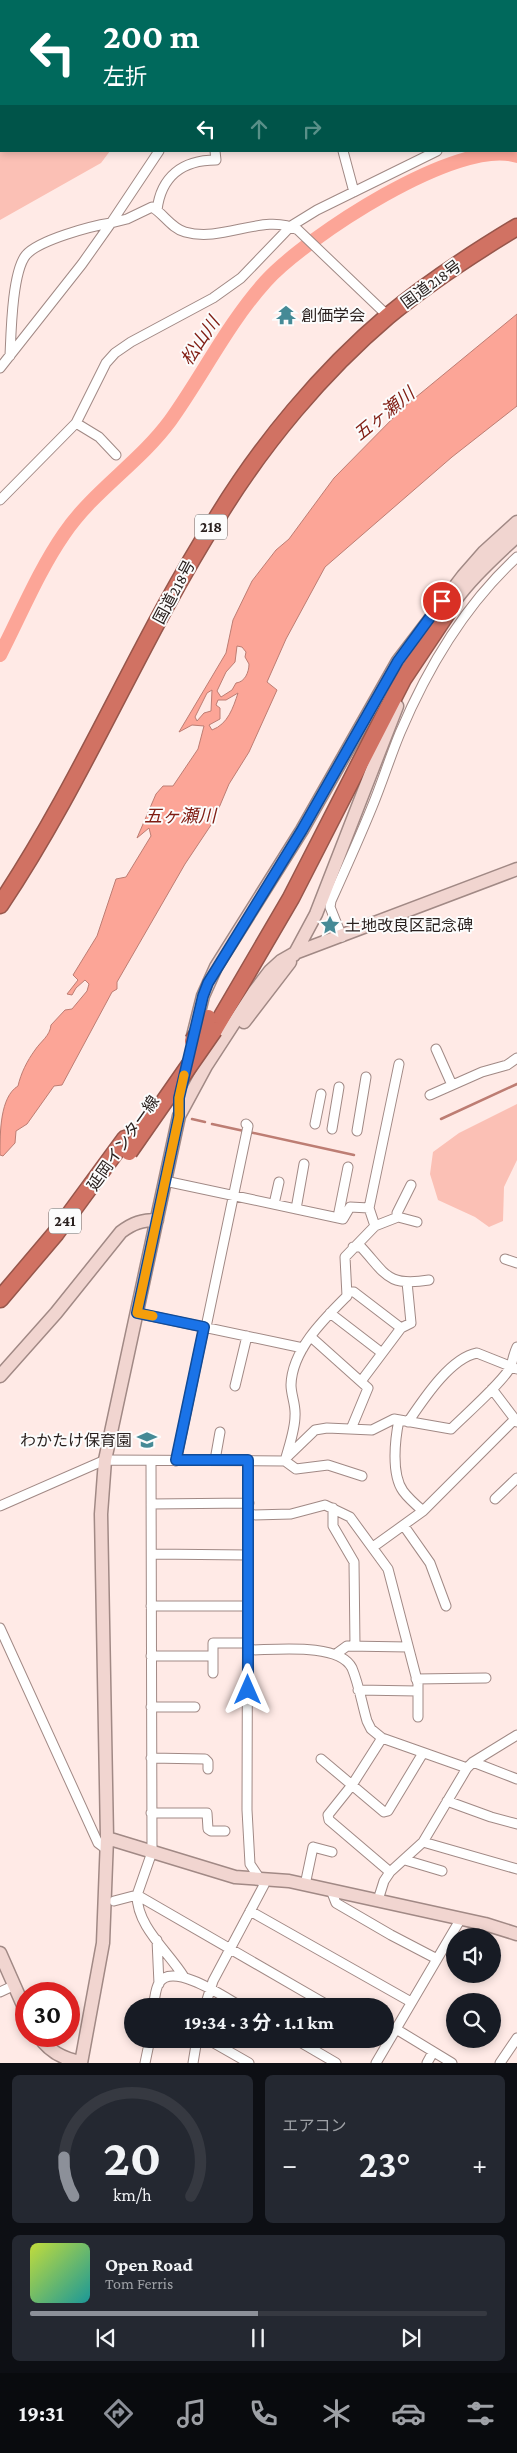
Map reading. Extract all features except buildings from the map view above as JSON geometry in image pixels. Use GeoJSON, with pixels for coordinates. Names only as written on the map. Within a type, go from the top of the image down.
{"type":"FeatureCollection","features":[{"type":"Feature","properties":{"kind":"highway","name":"国道218号"},"geometry":{"type":"LineString","coordinates":[[0,905],[64,799],[193,556],[252,467],[302,403],[348,353],[388,316],[458,264],[517,227]]}},
{"type":"Feature","properties":{"kind":"highway","name":"延岡インター線"},"geometry":{"type":"LineString","coordinates":[[0,1307],[64,1234],[211,1024],[291,898],[403,679],[447,613]]}},
{"type":"Feature","properties":{"kind":"highway","name":"延岡インター線"},"geometry":{"type":"LineString","coordinates":[[211,1024],[289,879],[368,724],[411,646]]}},
{"type":"Feature","properties":{"kind":"highway","name":"延岡インター線"},"geometry":{"type":"LineString","coordinates":[[0,1299],[127,1146]]}},
{"type":"Feature","properties":{"kind":"street"},"geometry":{"type":"LineString","coordinates":[[0,368],[82,264],[158,152]]}},
{"type":"Feature","properties":{"kind":"street"},"geometry":{"type":"LineString","coordinates":[[157,210],[159,192],[169,176],[180,169],[200,162],[216,160],[215,152]]}},
{"type":"Feature","properties":{"kind":"street"},"geometry":{"type":"LineString","coordinates":[[343,152],[354,192]]}},
{"type":"Feature","properties":{"kind":"street"},"geometry":{"type":"LineString","coordinates":[[0,500],[76,423],[106,363],[114,353],[213,298],[241,278],[317,210],[435,152]]}},
{"type":"Feature","properties":{"kind":"street"},"geometry":{"type":"LineString","coordinates":[[10,356],[18,271],[25,256],[36,248],[64,235],[95,225],[127,219],[152,206],[176,228],[194,234],[229,233],[271,223],[295,228],[388,316]]}},
{"type":"Feature","properties":{"kind":"street"},"geometry":{"type":"LineString","coordinates":[[76,423],[100,437],[116,455]]}},
{"type":"Feature","properties":{"kind":"street","name":"延岡インター線"},"geometry":{"type":"LineString","coordinates":[[411,646],[463,576],[484,552],[517,522]]}},
{"type":"Feature","properties":{"kind":"street","name":"延岡インター線"},"geometry":{"type":"LineString","coordinates":[[447,613],[493,558],[517,536]]}},
{"type":"Feature","properties":{"kind":"street"},"geometry":{"type":"LineString","coordinates":[[342,937],[330,907],[331,901],[373,807],[409,714],[442,651],[465,617],[492,581],[517,557]]}},
{"type":"Feature","properties":{"kind":"street","name":"241"},"geometry":{"type":"LineString","coordinates":[[293,957],[316,914],[388,726],[404,692],[447,613]]}},
{"type":"Feature","properties":{"kind":"street","name":"241"},"geometry":{"type":"LineString","coordinates":[[179,1116],[179,1098],[203,996],[208,983],[302,830],[398,661],[411,646]]}},
{"type":"Feature","properties":{"kind":"street"},"geometry":{"type":"LineString","coordinates":[[48,2047],[61,2057],[81,2063],[103,1943],[107,1844],[101,1514],[105,1460],[179,1116],[206,1066],[254,992],[270,971],[281,961],[517,869]]}},
{"type":"Feature","properties":{"kind":"street"},"geometry":{"type":"LineString","coordinates":[[436,1049],[452,1085]]}},
{"type":"Feature","properties":{"kind":"street"},"geometry":{"type":"LineString","coordinates":[[430,1095],[482,1072],[507,1065],[517,1058]]}},
{"type":"Feature","properties":{"kind":"street"},"geometry":{"type":"LineString","coordinates":[[375,1226],[369,1208],[399,1064]]}},
{"type":"Feature","properties":{"kind":"street"},"geometry":{"type":"LineString","coordinates":[[357,1131],[366,1076]]}},
{"type":"Feature","properties":{"kind":"street"},"geometry":{"type":"LineString","coordinates":[[332,1129],[338,1087]]}},
{"type":"Feature","properties":{"kind":"street"},"geometry":{"type":"LineString","coordinates":[[315,1124],[321,1094]]}},
{"type":"Feature","properties":{"kind":"street"},"geometry":{"type":"LineString","coordinates":[[176,1460],[248,1126],[246,1124]]}},
{"type":"Feature","properties":{"kind":"street"},"geometry":{"type":"LineString","coordinates":[[296,1209],[304,1164]]}},
{"type":"Feature","properties":{"kind":"street"},"geometry":{"type":"LineString","coordinates":[[338,1217],[348,1167]]}},
{"type":"Feature","properties":{"kind":"street"},"geometry":{"type":"LineString","coordinates":[[165,1181],[343,1219],[350,1206],[369,1208]]}},
{"type":"Feature","properties":{"kind":"street"},"geometry":{"type":"LineString","coordinates":[[274,1204],[279,1182]]}},
{"type":"Feature","properties":{"kind":"street"},"geometry":{"type":"LineString","coordinates":[[398,1217],[398,1207],[411,1185]]}},
{"type":"Feature","properties":{"kind":"street"},"geometry":{"type":"LineString","coordinates":[[285,1461],[296,1416],[291,1385],[295,1367],[303,1348],[348,1292],[344,1257],[375,1226],[398,1217],[417,1222]]}},
{"type":"Feature","properties":{"kind":"street"},"geometry":{"type":"LineString","coordinates":[[0,1376],[56,1314],[120,1232],[130,1224],[144,1220],[157,1220]]}},
{"type":"Feature","properties":{"kind":"street"},"geometry":{"type":"LineString","coordinates":[[353,1247],[361,1247],[380,1272],[407,1282],[429,1280]]}},
{"type":"Feature","properties":{"kind":"street"},"geometry":{"type":"LineString","coordinates":[[505,1259],[517,1263]]}},
{"type":"Feature","properties":{"kind":"street"},"geometry":{"type":"LineString","coordinates":[[362,1380],[401,1328],[411,1323],[407,1282]]}},
{"type":"Feature","properties":{"kind":"street"},"geometry":{"type":"LineString","coordinates":[[348,1292],[354,1292],[401,1328]]}},
{"type":"Feature","properties":{"kind":"street"},"geometry":{"type":"LineString","coordinates":[[137,1313],[303,1348]]}},
{"type":"Feature","properties":{"kind":"street"},"geometry":{"type":"LineString","coordinates":[[330,1313],[382,1353]]}},
{"type":"Feature","properties":{"kind":"street"},"geometry":{"type":"LineString","coordinates":[[235,1386],[247,1336]]}},
{"type":"Feature","properties":{"kind":"street"},"geometry":{"type":"LineString","coordinates":[[311,1337],[362,1380],[369,1390],[351,1429]]}},
{"type":"Feature","properties":{"kind":"street"},"geometry":{"type":"LineString","coordinates":[[514,1368],[512,1357],[517,1347]]}},
{"type":"Feature","properties":{"kind":"street"},"geometry":{"type":"LineString","coordinates":[[423,1511],[402,1490],[400,1482],[394,1446],[404,1421],[432,1389],[467,1356],[477,1353],[514,1368]]}},
{"type":"Feature","properties":{"kind":"street"},"geometry":{"type":"LineString","coordinates":[[285,1461],[290,1452],[315,1430],[327,1428],[372,1430],[394,1419],[451,1429],[514,1368]]}},
{"type":"Feature","properties":{"kind":"street"},"geometry":{"type":"LineString","coordinates":[[373,1548],[423,1511],[516,1421],[492,1389]]}},
{"type":"Feature","properties":{"kind":"street"},"geometry":{"type":"LineString","coordinates":[[215,1460],[220,1432]]}},
{"type":"Feature","properties":{"kind":"street"},"geometry":{"type":"LineString","coordinates":[[0,1506],[105,1460],[285,1461],[296,1469],[328,1465],[362,1476]]}},
{"type":"Feature","properties":{"kind":"street"},"geometry":{"type":"LineString","coordinates":[[207,1998],[230,1949],[264,1885],[262,1878],[250,1864],[247,1810],[248,1460]]}},
{"type":"Feature","properties":{"kind":"street"},"geometry":{"type":"LineString","coordinates":[[151,1461],[152,1852],[137,1895],[137,1903],[144,1922],[184,1977],[226,1998]]}},
{"type":"Feature","properties":{"kind":"street"},"geometry":{"type":"LineString","coordinates":[[495,1500],[517,1478]]}},
{"type":"Feature","properties":{"kind":"street"},"geometry":{"type":"LineString","coordinates":[[152,1504],[249,1503]]}},
{"type":"Feature","properties":{"kind":"street"},"geometry":{"type":"LineString","coordinates":[[249,1515],[291,1514],[325,1504],[350,1517],[388,1569],[416,1679],[418,1717]]}},
{"type":"Feature","properties":{"kind":"street"},"geometry":{"type":"LineString","coordinates":[[333,1508],[332,1526],[354,1562],[355,1646]]}},
{"type":"Feature","properties":{"kind":"street"},"geometry":{"type":"LineString","coordinates":[[404,1526],[430,1563],[446,1606]]}},
{"type":"Feature","properties":{"kind":"street"},"geometry":{"type":"LineString","coordinates":[[152,1554],[248,1555]]}},
{"type":"Feature","properties":{"kind":"street"},"geometry":{"type":"LineString","coordinates":[[151,1606],[248,1606]]}},
{"type":"Feature","properties":{"kind":"street"},"geometry":{"type":"LineString","coordinates":[[0,1628],[98,1842],[152,1852],[235,1877],[262,1878],[331,1890],[485,1924],[517,1934]]}},
{"type":"Feature","properties":{"kind":"street"},"geometry":{"type":"LineString","coordinates":[[213,1673],[214,1643],[248,1647],[318,1650],[336,1654],[351,1667],[367,1721],[371,1729],[382,1738],[423,1753],[517,1779]]}},
{"type":"Feature","properties":{"kind":"street"},"geometry":{"type":"LineString","coordinates":[[336,1654],[347,1646],[408,1647]]}},
{"type":"Feature","properties":{"kind":"street"},"geometry":{"type":"LineString","coordinates":[[151,1656],[214,1656]]}},
{"type":"Feature","properties":{"kind":"street"},"geometry":{"type":"LineString","coordinates":[[416,1679],[486,1678]]}},
{"type":"Feature","properties":{"kind":"street"},"geometry":{"type":"LineString","coordinates":[[358,1690],[417,1691]]}},
{"type":"Feature","properties":{"kind":"street"},"geometry":{"type":"LineString","coordinates":[[151,1707],[195,1707]]}},
{"type":"Feature","properties":{"kind":"street"},"geometry":{"type":"LineString","coordinates":[[378,1900],[384,1881],[390,1872],[423,1842],[470,1765],[517,1735]]}},
{"type":"Feature","properties":{"kind":"street"},"geometry":{"type":"LineString","coordinates":[[382,1738],[352,1785],[328,1815],[329,1820],[390,1872]]}},
{"type":"Feature","properties":{"kind":"street"},"geometry":{"type":"LineString","coordinates":[[321,1759],[384,1812],[388,1812],[423,1753]]}},
{"type":"Feature","properties":{"kind":"street"},"geometry":{"type":"LineString","coordinates":[[151,1758],[205,1759],[208,1762],[208,1769]]}},
{"type":"Feature","properties":{"kind":"street"},"geometry":{"type":"LineString","coordinates":[[447,1801],[517,1824]]}},
{"type":"Feature","properties":{"kind":"street"},"geometry":{"type":"LineString","coordinates":[[151,1814],[207,1813],[208,1828],[211,1831],[225,1831]]}},
{"type":"Feature","properties":{"kind":"street"},"geometry":{"type":"LineString","coordinates":[[423,1842],[517,1869]]}},
{"type":"Feature","properties":{"kind":"street"},"geometry":{"type":"LineString","coordinates":[[305,1885],[313,1847],[332,1852]]}},
{"type":"Feature","properties":{"kind":"street"},"geometry":{"type":"LineString","coordinates":[[405,1860],[442,1871]]}},
{"type":"Feature","properties":{"kind":"street"},"geometry":{"type":"LineString","coordinates":[[331,1890],[336,1903],[437,1959]]}},
{"type":"Feature","properties":{"kind":"street"},"geometry":{"type":"LineString","coordinates":[[114,1901],[137,1895],[316,1998]]}},
{"type":"Feature","properties":{"kind":"street"},"geometry":{"type":"LineString","coordinates":[[250,1910],[411,2002]]}},
{"type":"Feature","properties":{"kind":"street"},"geometry":{"type":"LineString","coordinates":[[452,2063],[396,2029],[460,1920]]}},
{"type":"Feature","properties":{"kind":"street"},"geometry":{"type":"LineString","coordinates":[[155,1998],[159,1984],[157,1940]]}},
{"type":"Feature","properties":{"kind":"street"},"geometry":{"type":"LineString","coordinates":[[0,1952],[14,1985],[0,1992]]}},
{"type":"Feature","properties":{"kind":"street"},"geometry":{"type":"LineString","coordinates":[[159,1984],[163,1980],[184,1977]]}},
{"type":"Feature","properties":{"kind":"street"},"geometry":{"type":"LineString","coordinates":[[500,2063],[517,2038]]}},
{"type":"Feature","properties":{"kind":"street"},"geometry":{"type":"LineString","coordinates":[[146,2063],[148,2048]]}},
{"type":"Feature","properties":{"kind":"street"},"geometry":{"type":"LineString","coordinates":[[193,2063],[195,2048]]}},
{"type":"Feature","properties":{"kind":"street"},"geometry":{"type":"LineString","coordinates":[[223,2048],[249,2063]]}},
{"type":"Feature","properties":{"kind":"street"},"geometry":{"type":"LineString","coordinates":[[310,2048],[336,2063]]}},
{"type":"Feature","properties":{"kind":"street"},"geometry":{"type":"LineString","coordinates":[[376,2063],[383,2048]]}},
{"type":"Feature","properties":{"kind":"street"},"geometry":{"type":"LineString","coordinates":[[427,2063],[433,2052]]}},
{"type":"Feature","properties":{"kind":"shaded area"},"geometry":{"type":"Polygon","coordinates":[[[0,152],[109,152],[101,163],[0,220],[0,152]]]}},
{"type":"Feature","properties":{"kind":"shaded area"},"geometry":{"type":"Polygon","coordinates":[[[517,1104],[517,1160],[504,1187],[503,1221],[489,1227],[475,1217],[438,1200],[430,1174],[433,1152],[459,1133],[517,1104]]]}},
{"type":"Feature","properties":{"kind":"water","name":"五ヶ瀬川"},"geometry":{"type":"Polygon","coordinates":[[[517,314],[517,406],[452,457],[325,567],[286,639],[267,682],[277,690],[249,752],[229,784],[213,822],[185,864],[117,982],[117,989],[112,992],[62,1085],[54,1086],[27,1124],[16,1131],[15,1143],[3,1156],[0,1155],[0,1136],[4,1107],[12,1091],[18,1086],[27,1063],[47,1035],[51,1025],[65,1010],[72,1009],[87,991],[89,984],[85,980],[76,988],[72,995],[67,994],[78,980],[73,975],[97,936],[116,879],[126,877],[151,836],[149,828],[137,838],[156,794],[163,786],[173,786],[198,749],[204,726],[192,725],[179,732],[226,653],[233,620],[252,581],[276,550],[289,539],[334,478],[404,407],[517,314]],[[237,646],[235,662],[226,672],[217,691],[221,697],[232,690],[236,683],[244,679],[248,670],[249,664],[245,657],[246,652],[242,647],[237,646]],[[212,690],[207,693],[195,717],[197,721],[204,713],[211,711],[212,690]],[[238,693],[226,700],[218,700],[216,705],[220,708],[220,719],[209,725],[212,730],[226,720],[238,693]]]}},
{"type":"Feature","properties":{"kind":"waterway","name":"松山川"},"geometry":{"type":"LineString","coordinates":[[0,655],[38,578],[64,534],[88,504],[158,436],[170,421],[240,314],[266,281],[286,262],[347,217],[422,175],[459,161],[491,154],[517,156]]}},
{"type":"Feature","properties":{"kind":"waterway"},"geometry":{"type":"LineString","coordinates":[[441,1119],[517,1084]]}},
{"type":"Feature","properties":{"kind":"waterway"},"geometry":{"type":"LineString","coordinates":[[192,1119],[205,1122]]}},
{"type":"Feature","properties":{"kind":"waterway"},"geometry":{"type":"LineString","coordinates":[[212,1124],[244,1131]]}},
{"type":"Feature","properties":{"kind":"waterway"},"geometry":{"type":"LineString","coordinates":[[249,1132],[354,1155]]}},
{"type":"Feature","properties":{"kind":"slow traffic"},"geometry":{"type":"LineString","coordinates":[[153,1316],[137,1313],[179,1116],[179,1098],[184,1075]]}},
{"type":"Feature","properties":{"kind":"place","name":"創価学会"},"geometry":{"type":"Point","coordinates":[286,315]}},
{"type":"Feature","properties":{"kind":"place","name":"土地改良区記念碑"},"geometry":{"type":"Point","coordinates":[330,925]}},
{"type":"Feature","properties":{"kind":"place","name":"わかたけ保育園"},"geometry":{"type":"Point","coordinates":[147,1440]}},
{"type":"Feature","properties":{"kind":"route"},"geometry":{"type":"LineString","coordinates":[[248,1690],[248,1460],[176,1460],[204,1327],[137,1313],[179,1116],[179,1098],[203,996],[208,983],[216,967],[302,830],[398,661],[411,646],[442,601]]}}]}
